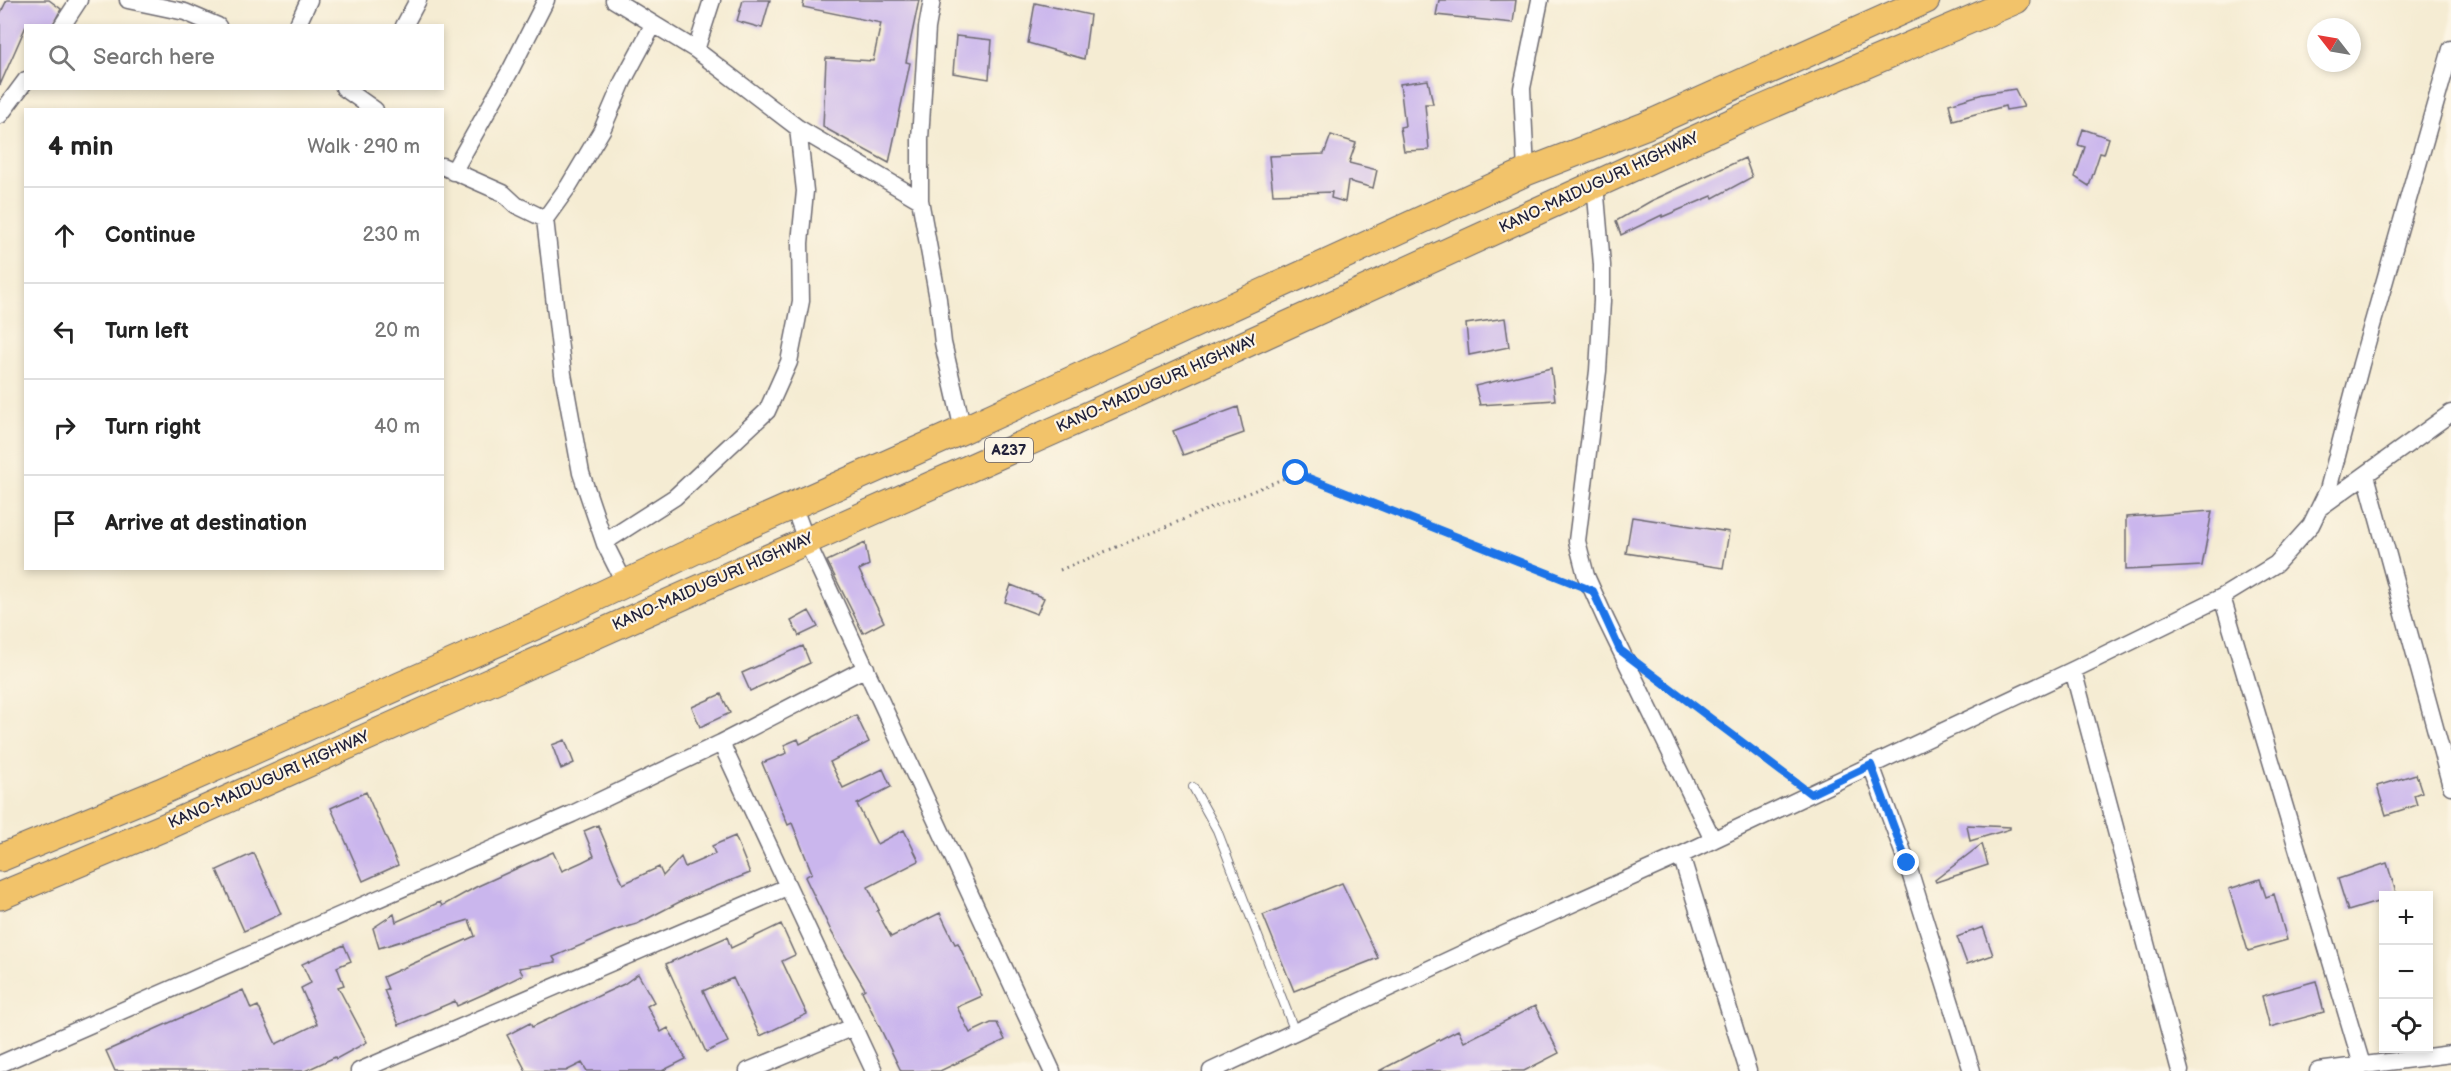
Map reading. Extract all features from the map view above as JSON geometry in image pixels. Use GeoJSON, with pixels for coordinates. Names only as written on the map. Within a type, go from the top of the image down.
{"type":"FeatureCollection","features":[{"type":"Feature","properties":{"kind":"highway","name":"KANO-MAIDUGURI HIGHWAY"},"geometry":{"type":"LineString","coordinates":[[0,858],[160,792],[625,584],[1526,172],[1645,126],[1926,0]]}},
{"type":"Feature","properties":{"kind":"highway","name":"KANO-MAIDUGURI HIGHWAY"},"geometry":{"type":"LineString","coordinates":[[0,896],[183,819],[1148,388],[1748,115],[2016,0]]}},
{"type":"Feature","properties":{"kind":"street"},"geometry":{"type":"LineString","coordinates":[[128,0],[188,6],[215,24]]}},
{"type":"Feature","properties":{"kind":"street"},"geometry":{"type":"LineString","coordinates":[[298,24],[309,0]]}},
{"type":"Feature","properties":{"kind":"street"},"geometry":{"type":"LineString","coordinates":[[405,24],[418,0]]}},
{"type":"Feature","properties":{"kind":"street"},"geometry":{"type":"LineString","coordinates":[[545,219],[516,205],[503,194],[448,169],[510,71],[546,0]]}},
{"type":"Feature","properties":{"kind":"street"},"geometry":{"type":"LineString","coordinates":[[614,0],[696,50],[798,128],[920,200]]}},
{"type":"Feature","properties":{"kind":"street"},"geometry":{"type":"LineString","coordinates":[[696,50],[712,0]]}},
{"type":"Feature","properties":{"kind":"street"},"geometry":{"type":"LineString","coordinates":[[932,0],[927,28],[920,139],[920,200],[938,299],[943,343],[963,430]]}},
{"type":"Feature","properties":{"kind":"street"},"geometry":{"type":"LineString","coordinates":[[1526,172],[1522,88],[1540,0]]}},
{"type":"Feature","properties":{"kind":"street"},"geometry":{"type":"LineString","coordinates":[[63,24],[76,1]]}},
{"type":"Feature","properties":{"kind":"street"},"geometry":{"type":"LineString","coordinates":[[625,584],[605,544],[581,473],[563,374],[545,219],[568,187],[602,130],[623,81],[652,25]]}},
{"type":"Feature","properties":{"kind":"street"},"geometry":{"type":"LineString","coordinates":[[1211,1071],[1500,936],[1681,855],[2073,670],[2222,597],[2276,564],[2311,525],[2328,490],[2361,364],[2451,50]]}},
{"type":"Feature","properties":{"kind":"street"},"geometry":{"type":"LineString","coordinates":[[0,115],[24,83]]}},
{"type":"Feature","properties":{"kind":"street"},"geometry":{"type":"LineString","coordinates":[[349,90],[369,99]]}},
{"type":"Feature","properties":{"kind":"street"},"geometry":{"type":"LineString","coordinates":[[605,544],[675,497],[760,418],[771,401],[789,362],[801,301],[800,243],[805,191],[798,128]]}},
{"type":"Feature","properties":{"kind":"street"},"geometry":{"type":"LineString","coordinates":[[1595,184],[1602,265],[1598,371],[1591,439],[1577,530],[1582,559],[1593,591],[1713,840]]}},
{"type":"Feature","properties":{"kind":"street"},"geometry":{"type":"LineString","coordinates":[[2319,509],[2451,413]]}},
{"type":"Feature","properties":{"kind":"street"},"geometry":{"type":"LineString","coordinates":[[2366,475],[2451,786]]}},
{"type":"Feature","properties":{"kind":"street"},"geometry":{"type":"LineString","coordinates":[[793,506],[806,540],[1052,1071]]}},
{"type":"Feature","properties":{"kind":"street"},"geometry":{"type":"LineString","coordinates":[[2222,597],[2362,1065]]}},
{"type":"Feature","properties":{"kind":"street"},"geometry":{"type":"LineString","coordinates":[[0,1064],[572,814],[721,743],[866,668]]}},
{"type":"Feature","properties":{"kind":"street"},"geometry":{"type":"LineString","coordinates":[[2073,670],[2180,1071]]}},
{"type":"Feature","properties":{"kind":"street"},"geometry":{"type":"LineString","coordinates":[[721,743],[874,1071]]}},
{"type":"Feature","properties":{"kind":"street"},"geometry":{"type":"LineString","coordinates":[[1871,765],[1907,863],[1972,1071]]}},
{"type":"Feature","properties":{"kind":"street"},"geometry":{"type":"LineString","coordinates":[[1681,855],[1748,1071]]}},
{"type":"Feature","properties":{"kind":"street"},"geometry":{"type":"LineString","coordinates":[[358,1071],[787,887]]}},
{"type":"Feature","properties":{"kind":"street"},"geometry":{"type":"LineString","coordinates":[[748,1071],[853,1027]]}},
{"type":"Feature","properties":{"kind":"street"},"geometry":{"type":"LineString","coordinates":[[2318,1071],[2451,1054]]}},
{"type":"Feature","properties":{"kind":"lane"},"geometry":{"type":"LineString","coordinates":[[1192,787],[1217,830],[1295,1032]]}},
{"type":"Feature","properties":{"kind":"path"},"geometry":{"type":"LineString","coordinates":[[1060,570],[1296,473],[1593,591]]}},
{"type":"Feature","properties":{"kind":"path"},"geometry":{"type":"LineString","coordinates":[[1649,672],[1811,794]]}},
{"type":"Feature","properties":{"kind":"building"},"geometry":{"type":"Polygon","coordinates":[[[7,0],[49,0],[61,9],[53,24],[24,24],[24,31],[0,85],[0,14],[7,0]]]}},
{"type":"Feature","properties":{"kind":"building"},"geometry":{"type":"Polygon","coordinates":[[[743,0],[770,0],[762,28],[737,21],[743,0]]]}},
{"type":"Feature","properties":{"kind":"building"},"geometry":{"type":"Polygon","coordinates":[[[804,0],[919,0],[906,62],[910,63],[889,163],[823,127],[826,58],[873,61],[881,23],[803,7],[804,0]]]}},
{"type":"Feature","properties":{"kind":"building"},"geometry":{"type":"Polygon","coordinates":[[[1439,0],[1516,0],[1513,23],[1436,15],[1439,0]]]}},
{"type":"Feature","properties":{"kind":"building"},"geometry":{"type":"Polygon","coordinates":[[[1035,3],[1090,15],[1084,59],[1028,43],[1035,3]]]}},
{"type":"Feature","properties":{"kind":"building"},"geometry":{"type":"Polygon","coordinates":[[[956,36],[992,40],[989,79],[953,73],[956,36]]]}},
{"type":"Feature","properties":{"kind":"building"},"geometry":{"type":"Polygon","coordinates":[[[1428,80],[1433,104],[1425,104],[1429,150],[1404,151],[1400,127],[1405,126],[1400,84],[1428,80]]]}},
{"type":"Feature","properties":{"kind":"building"},"geometry":{"type":"Polygon","coordinates":[[[2015,89],[2024,107],[2006,110],[2005,106],[1953,120],[1949,104],[1983,94],[2015,89]]]}},
{"type":"Feature","properties":{"kind":"building"},"geometry":{"type":"Polygon","coordinates":[[[2083,129],[2109,138],[2104,154],[2100,153],[2089,186],[2075,177],[2085,147],[2078,145],[2083,129]]]}},
{"type":"Feature","properties":{"kind":"building"},"geometry":{"type":"Polygon","coordinates":[[[1331,135],[1356,143],[1349,163],[1377,170],[1373,188],[1348,181],[1345,202],[1331,198],[1332,192],[1273,194],[1269,156],[1324,154],[1331,135]]]}},
{"type":"Feature","properties":{"kind":"building"},"geometry":{"type":"Polygon","coordinates":[[[1745,158],[1752,177],[1713,198],[1712,196],[1662,217],[1662,215],[1621,235],[1616,221],[1651,201],[1745,158]]]}},
{"type":"Feature","properties":{"kind":"building"},"geometry":{"type":"Polygon","coordinates":[[[1505,318],[1509,347],[1469,355],[1466,324],[1505,318]]]}},
{"type":"Feature","properties":{"kind":"building"},"geometry":{"type":"Polygon","coordinates":[[[1551,368],[1555,400],[1480,405],[1475,386],[1551,368]]]}},
{"type":"Feature","properties":{"kind":"building"},"geometry":{"type":"Polygon","coordinates":[[[1238,407],[1244,433],[1183,455],[1173,431],[1238,407]]]}},
{"type":"Feature","properties":{"kind":"building"},"geometry":{"type":"Polygon","coordinates":[[[2212,511],[2202,566],[2126,570],[2126,517],[2212,511]]]}},
{"type":"Feature","properties":{"kind":"building"},"geometry":{"type":"Polygon","coordinates":[[[1632,517],[1729,532],[1723,568],[1626,553],[1632,517]]]}},
{"type":"Feature","properties":{"kind":"building"},"geometry":{"type":"Polygon","coordinates":[[[865,543],[869,565],[859,570],[884,622],[863,633],[827,561],[865,543]]]}},
{"type":"Feature","properties":{"kind":"building"},"geometry":{"type":"Polygon","coordinates":[[[1011,585],[1044,598],[1037,614],[1005,602],[1011,585]]]}},
{"type":"Feature","properties":{"kind":"building"},"geometry":{"type":"Polygon","coordinates":[[[809,611],[818,627],[799,636],[791,621],[809,611]]]}},
{"type":"Feature","properties":{"kind":"building"},"geometry":{"type":"Polygon","coordinates":[[[803,646],[810,663],[750,691],[742,673],[803,646]]]}},
{"type":"Feature","properties":{"kind":"building"},"geometry":{"type":"Polygon","coordinates":[[[721,694],[730,713],[700,727],[692,707],[721,694]]]}},
{"type":"Feature","properties":{"kind":"building"},"geometry":{"type":"Polygon","coordinates":[[[856,715],[869,742],[830,762],[843,788],[883,769],[891,787],[857,804],[877,844],[904,830],[919,861],[868,887],[879,910],[877,911],[891,937],[940,913],[955,944],[958,943],[982,996],[957,1007],[970,1033],[991,1023],[997,1023],[1005,1040],[940,1071],[901,1071],[862,991],[865,989],[832,933],[805,877],[812,873],[792,823],[788,825],[762,763],[787,753],[784,745],[798,739],[800,744],[856,715]]]}},
{"type":"Feature","properties":{"kind":"building"},"geometry":{"type":"Polygon","coordinates":[[[565,740],[574,763],[561,769],[552,745],[565,740]]]}},
{"type":"Feature","properties":{"kind":"building"},"geometry":{"type":"Polygon","coordinates":[[[2416,774],[2422,792],[2414,795],[2417,805],[2386,815],[2377,786],[2416,774]]]}},
{"type":"Feature","properties":{"kind":"building"},"geometry":{"type":"Polygon","coordinates":[[[366,792],[398,865],[363,881],[331,808],[366,792]]]}},
{"type":"Feature","properties":{"kind":"building"},"geometry":{"type":"Polygon","coordinates":[[[598,825],[623,884],[659,867],[663,876],[681,857],[685,867],[715,854],[712,846],[735,836],[750,873],[689,897],[637,924],[614,931],[553,957],[556,962],[519,968],[523,975],[457,1006],[455,1001],[399,1025],[384,990],[388,989],[383,977],[475,936],[469,920],[379,948],[373,928],[394,914],[396,922],[440,902],[442,906],[476,887],[553,852],[562,871],[582,862],[594,856],[584,831],[598,825]]]}},
{"type":"Feature","properties":{"kind":"building"},"geometry":{"type":"Polygon","coordinates":[[[1967,825],[2010,827],[2010,829],[1970,841],[1967,825]]]}},
{"type":"Feature","properties":{"kind":"building"},"geometry":{"type":"Polygon","coordinates":[[[1982,844],[1988,865],[1936,882],[1935,880],[1982,844]]]}},
{"type":"Feature","properties":{"kind":"building"},"geometry":{"type":"Polygon","coordinates":[[[254,853],[281,914],[244,931],[217,870],[254,853]]]}},
{"type":"Feature","properties":{"kind":"building"},"geometry":{"type":"Polygon","coordinates":[[[2387,863],[2395,891],[2379,891],[2379,902],[2348,911],[2338,879],[2387,863]]]}},
{"type":"Feature","properties":{"kind":"building"},"geometry":{"type":"Polygon","coordinates":[[[2260,879],[2266,897],[2274,894],[2287,940],[2248,951],[2229,889],[2260,879]]]}},
{"type":"Feature","properties":{"kind":"building"},"geometry":{"type":"Polygon","coordinates":[[[1342,883],[1378,958],[1294,991],[1263,915],[1342,883]]]}},
{"type":"Feature","properties":{"kind":"building"},"geometry":{"type":"Polygon","coordinates":[[[781,924],[795,955],[782,961],[807,1014],[760,1036],[733,978],[703,991],[728,1042],[706,1052],[666,964],[727,937],[731,948],[781,924]]]}},
{"type":"Feature","properties":{"kind":"building"},"geometry":{"type":"Polygon","coordinates":[[[1983,927],[1993,955],[1967,964],[1957,937],[1983,927]]]}},
{"type":"Feature","properties":{"kind":"building"},"geometry":{"type":"Polygon","coordinates":[[[344,945],[351,961],[337,967],[344,985],[338,987],[367,1042],[336,1059],[335,1057],[305,1071],[115,1071],[106,1051],[243,990],[251,1009],[258,1006],[276,1044],[317,1024],[301,988],[311,983],[302,964],[344,945]]]}},
{"type":"Feature","properties":{"kind":"building"},"geometry":{"type":"Polygon","coordinates":[[[638,974],[654,1002],[647,1006],[661,1032],[668,1028],[686,1059],[662,1071],[587,1071],[582,1063],[566,1071],[526,1071],[507,1035],[530,1023],[532,1027],[624,984],[638,974]]]}},
{"type":"Feature","properties":{"kind":"building"},"geometry":{"type":"Polygon","coordinates":[[[2316,981],[2324,1012],[2270,1027],[2262,996],[2316,981]]]}},
{"type":"Feature","properties":{"kind":"building"},"geometry":{"type":"Polygon","coordinates":[[[1535,1006],[1559,1053],[1524,1071],[1379,1071],[1458,1030],[1464,1042],[1535,1006]]]}},
{"type":"Feature","properties":{"kind":"route"},"geometry":{"type":"LineString","coordinates":[[1296,473],[1593,591],[1620,650],[1811,794],[1871,765],[1907,863]]}}]}
